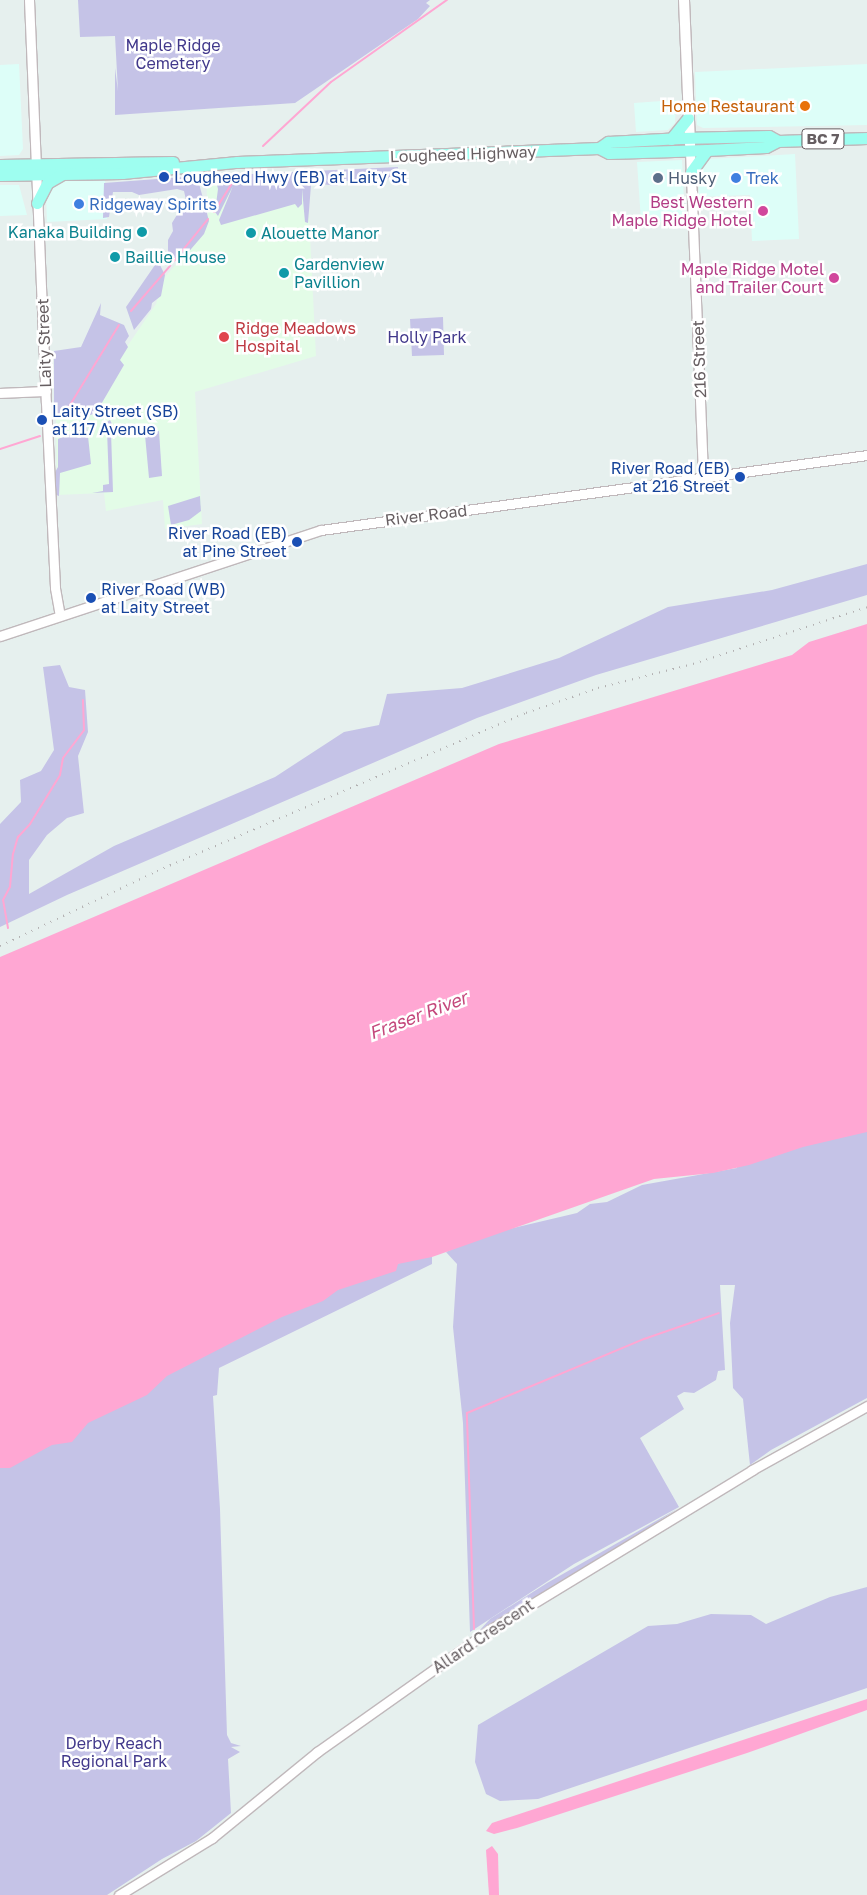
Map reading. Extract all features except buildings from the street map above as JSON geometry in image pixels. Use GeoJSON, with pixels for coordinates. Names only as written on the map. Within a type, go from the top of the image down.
{"type":"FeatureCollection","features":[{"type":"Feature","properties":{"kind":"highway"},"geometry":{"type":"LineString","coordinates":[[671,139],[688,118]]}},
{"type":"Feature","properties":{"kind":"highway","name":"Lougheed Highway"},"geometry":{"type":"LineString","coordinates":[[0,175],[35,167],[63,175],[237,162],[599,148],[608,142],[689,138],[769,136],[778,141]]}},
{"type":"Feature","properties":{"kind":"highway","name":"Lougheed Highway"},"geometry":{"type":"LineString","coordinates":[[599,148],[609,154],[690,151],[766,147],[778,141],[867,138]]}},
{"type":"Feature","properties":{"kind":"highway"},"geometry":{"type":"LineString","coordinates":[[691,172],[707,150]]}},
{"type":"Feature","properties":{"kind":"highway","name":"Lougheed Highway"},"geometry":{"type":"LineString","coordinates":[[0,165],[35,167],[121,161],[237,162]]}},
{"type":"Feature","properties":{"kind":"highway"},"geometry":{"type":"LineString","coordinates":[[37,203],[47,183],[63,175]]}},
{"type":"Feature","properties":{"kind":"main road","name":"216 Street"},"geometry":{"type":"LineString","coordinates":[[684,0],[690,151]]}},
{"type":"Feature","properties":{"kind":"street","name":"Laity Street"},"geometry":{"type":"LineString","coordinates":[[29,0],[32,106],[29,117],[35,167],[56,588],[60,615]]}},
{"type":"Feature","properties":{"kind":"street","name":"216 Street"},"geometry":{"type":"LineString","coordinates":[[690,151],[702,478]]}},
{"type":"Feature","properties":{"kind":"street"},"geometry":{"type":"LineString","coordinates":[[0,393],[46,391]]}},
{"type":"Feature","properties":{"kind":"street","name":"River Road"},"geometry":{"type":"LineString","coordinates":[[0,636],[321,530],[867,455]]}},
{"type":"Feature","properties":{"kind":"street","name":"Allard Crescent"},"geometry":{"type":"LineString","coordinates":[[119,1895],[212,1838],[317,1752],[491,1629],[752,1470],[867,1406]]}},
{"type":"Feature","properties":{"kind":"shaded area"},"geometry":{"type":"Polygon","coordinates":[[[19,64],[23,149],[19,155],[0,156],[0,65],[19,64]]]}},
{"type":"Feature","properties":{"kind":"shaded area"},"geometry":{"type":"Polygon","coordinates":[[[867,64],[867,125],[703,128],[697,125],[695,72],[867,64]]]}},
{"type":"Feature","properties":{"kind":"shaded area"},"geometry":{"type":"Polygon","coordinates":[[[676,100],[675,123],[668,130],[636,132],[634,103],[676,100]]]}},
{"type":"Feature","properties":{"kind":"shaded area"},"geometry":{"type":"Polygon","coordinates":[[[795,154],[799,239],[752,241],[750,195],[699,197],[698,168],[707,159],[795,154]]]}},
{"type":"Feature","properties":{"kind":"shaded area"},"geometry":{"type":"Polygon","coordinates":[[[682,160],[685,221],[641,221],[637,162],[682,160]]]}},
{"type":"Feature","properties":{"kind":"shaded area","name":"Ridge Meadows Hospital"},"geometry":{"type":"Polygon","coordinates":[[[307,175],[316,356],[195,392],[202,524],[165,529],[163,500],[106,511],[104,493],[57,495],[56,420],[103,382],[156,304],[162,280],[189,250],[208,214],[206,178],[307,175]]]}},
{"type":"Feature","properties":{"kind":"shaded area"},"geometry":{"type":"Polygon","coordinates":[[[105,180],[107,219],[47,222],[46,197],[54,185],[62,181],[105,180]]]}},
{"type":"Feature","properties":{"kind":"shaded area"},"geometry":{"type":"Polygon","coordinates":[[[0,185],[19,185],[27,215],[0,216],[0,185]]]}},
{"type":"Feature","properties":{"kind":"green space","name":"Maple Ridge Cemetery"},"geometry":{"type":"Polygon","coordinates":[[[78,0],[430,0],[426,3],[430,6],[418,19],[295,103],[115,115],[115,68],[118,91],[115,36],[80,37],[78,0]]]}},
{"type":"Feature","properties":{"kind":"green space"},"geometry":{"type":"Polygon","coordinates":[[[398,167],[397,173],[387,179],[344,181],[337,186],[314,183],[311,185],[308,223],[305,222],[302,189],[302,204],[298,208],[295,204],[221,225],[219,220],[233,186],[218,216],[215,212],[217,185],[205,185],[204,180],[206,176],[398,167]]]}},
{"type":"Feature","properties":{"kind":"green space"},"geometry":{"type":"Polygon","coordinates":[[[197,176],[209,221],[204,234],[179,263],[168,256],[168,240],[173,231],[172,223],[186,200],[184,191],[177,189],[139,195],[132,192],[113,192],[109,217],[103,218],[104,183],[197,176]]]}},
{"type":"Feature","properties":{"kind":"green space"},"geometry":{"type":"Polygon","coordinates":[[[155,265],[160,265],[165,275],[161,296],[152,303],[151,309],[134,330],[126,307],[155,265]]]}},
{"type":"Feature","properties":{"kind":"green space"},"geometry":{"type":"Polygon","coordinates":[[[101,303],[100,315],[124,325],[129,336],[125,342],[128,347],[120,360],[124,365],[96,413],[82,418],[62,418],[57,415],[54,406],[54,351],[81,347],[101,303]]]}},
{"type":"Feature","properties":{"kind":"green space","name":"Holly Park"},"geometry":{"type":"Polygon","coordinates":[[[443,317],[444,355],[412,356],[410,319],[443,317]]]}},
{"type":"Feature","properties":{"kind":"green space"},"geometry":{"type":"Polygon","coordinates":[[[110,420],[115,430],[111,432],[113,492],[92,493],[103,491],[103,485],[109,484],[107,430],[103,430],[102,425],[110,420]]]}},
{"type":"Feature","properties":{"kind":"green space"},"geometry":{"type":"Polygon","coordinates":[[[87,427],[91,464],[60,473],[59,496],[54,494],[54,474],[58,467],[58,439],[87,427]]]}},
{"type":"Feature","properties":{"kind":"green space"},"geometry":{"type":"Polygon","coordinates":[[[159,431],[162,476],[149,478],[145,435],[159,431]]]}},
{"type":"Feature","properties":{"kind":"green space"},"geometry":{"type":"Polygon","coordinates":[[[200,496],[201,511],[189,520],[171,525],[168,506],[200,496]]]}},
{"type":"Feature","properties":{"kind":"green space"},"geometry":{"type":"Polygon","coordinates":[[[867,564],[867,595],[596,675],[477,718],[67,895],[0,927],[0,824],[21,802],[20,780],[41,771],[54,750],[43,667],[60,665],[69,687],[85,690],[88,732],[78,756],[84,813],[67,818],[47,835],[29,860],[29,894],[114,846],[275,777],[344,732],[379,725],[387,694],[462,688],[559,658],[668,607],[772,590],[867,564]]]}},
{"type":"Feature","properties":{"kind":"green space"},"geometry":{"type":"Polygon","coordinates":[[[867,1095],[867,1398],[771,1450],[750,1465],[743,1399],[733,1388],[730,1323],[735,1285],[720,1285],[725,1370],[718,1371],[716,1380],[694,1393],[684,1392],[677,1396],[684,1409],[640,1438],[679,1507],[574,1564],[470,1632],[463,1423],[453,1327],[457,1264],[446,1252],[483,1235],[577,1213],[590,1204],[607,1202],[642,1185],[737,1168],[734,1119],[867,1095]]]}},
{"type":"Feature","properties":{"kind":"green space","name":"Derby Reach Regional Park"},"geometry":{"type":"Polygon","coordinates":[[[420,1257],[432,1257],[432,1264],[219,1368],[217,1395],[213,1396],[220,1509],[227,1735],[231,1743],[241,1746],[231,1747],[240,1752],[228,1759],[231,1813],[196,1841],[162,1859],[107,1895],[0,1895],[0,1461],[133,1387],[383,1268],[420,1257]]]}},
{"type":"Feature","properties":{"kind":"green space"},"geometry":{"type":"Polygon","coordinates":[[[677,1509],[632,1539],[479,1631],[490,1619],[547,1583],[677,1509]]]}},
{"type":"Feature","properties":{"kind":"green space"},"geometry":{"type":"Polygon","coordinates":[[[867,1587],[867,1688],[538,1799],[500,1801],[486,1794],[475,1762],[478,1725],[648,1626],[677,1624],[711,1614],[751,1615],[766,1624],[830,1597],[867,1587]]]}},
{"type":"Feature","properties":{"kind":"water","name":"Fraser River"},"geometry":{"type":"Polygon","coordinates":[[[867,624],[867,1132],[803,1147],[749,1165],[713,1173],[654,1179],[432,1257],[398,1264],[396,1271],[338,1290],[323,1301],[282,1317],[167,1376],[147,1395],[88,1423],[72,1442],[52,1445],[10,1468],[0,1468],[0,957],[499,744],[792,655],[809,642],[867,624]]]}},
{"type":"Feature","properties":{"kind":"water"},"geometry":{"type":"Polygon","coordinates":[[[867,1699],[867,1710],[747,1753],[517,1828],[494,1834],[486,1831],[492,1823],[867,1699]]]}},
{"type":"Feature","properties":{"kind":"water"},"geometry":{"type":"Polygon","coordinates":[[[492,1846],[498,1854],[499,1895],[489,1895],[486,1850],[492,1846]]]}},
{"type":"Feature","properties":{"kind":"waterway"},"geometry":{"type":"LineString","coordinates":[[263,146],[331,82],[447,0]]}},
{"type":"Feature","properties":{"kind":"waterway"},"geometry":{"type":"LineString","coordinates":[[214,212],[233,182]]}},
{"type":"Feature","properties":{"kind":"waterway"},"geometry":{"type":"LineString","coordinates":[[174,261],[208,219]]}},
{"type":"Feature","properties":{"kind":"waterway"},"geometry":{"type":"LineString","coordinates":[[131,311],[170,266]]}},
{"type":"Feature","properties":{"kind":"waterway"},"geometry":{"type":"LineString","coordinates":[[62,418],[119,325]]}},
{"type":"Feature","properties":{"kind":"waterway"},"geometry":{"type":"LineString","coordinates":[[0,449],[40,436]]}},
{"type":"Feature","properties":{"kind":"waterway"},"geometry":{"type":"LineString","coordinates":[[8,928],[3,900],[10,887],[13,854],[18,837],[30,824],[60,775],[63,758],[84,730],[83,700]]}},
{"type":"Feature","properties":{"kind":"waterway"},"geometry":{"type":"LineString","coordinates":[[474,1629],[467,1413],[644,1339],[719,1313]]}},
{"type":"Feature","properties":{"kind":"railway"},"geometry":{"type":"LineString","coordinates":[[0,946],[157,871],[526,713],[598,688],[693,664],[867,607]]}},
{"type":"Feature","properties":{"kind":"place","name":"Home Restaurant"},"geometry":{"type":"Point","coordinates":[805,106]}},
{"type":"Feature","properties":{"kind":"place","name":"Lougheed Hwy (EB) at Laity St"},"geometry":{"type":"Point","coordinates":[164,177]}},
{"type":"Feature","properties":{"kind":"place","name":"Husky"},"geometry":{"type":"Point","coordinates":[658,178]}},
{"type":"Feature","properties":{"kind":"place","name":"Trek"},"geometry":{"type":"Point","coordinates":[736,178]}},
{"type":"Feature","properties":{"kind":"place","name":"Ridgeway Spirits"},"geometry":{"type":"Point","coordinates":[79,204]}},
{"type":"Feature","properties":{"kind":"place","name":"Best Western Maple Ridge Hotel"},"geometry":{"type":"Point","coordinates":[763,211]}},
{"type":"Feature","properties":{"kind":"place","name":"Kanaka Building"},"geometry":{"type":"Point","coordinates":[142,232]}},
{"type":"Feature","properties":{"kind":"place","name":"Alouette Manor"},"geometry":{"type":"Point","coordinates":[251,233]}},
{"type":"Feature","properties":{"kind":"place","name":"Baillie House"},"geometry":{"type":"Point","coordinates":[115,257]}},
{"type":"Feature","properties":{"kind":"place","name":"Gardenview Pavillion"},"geometry":{"type":"Point","coordinates":[284,273]}},
{"type":"Feature","properties":{"kind":"place","name":"Maple Ridge Motel and Trailer Court"},"geometry":{"type":"Point","coordinates":[834,278]}},
{"type":"Feature","properties":{"kind":"place","name":"Ridge Meadows Hospital"},"geometry":{"type":"Point","coordinates":[224,337]}},
{"type":"Feature","properties":{"kind":"place","name":"Laity Street (SB) at 117 Avenue"},"geometry":{"type":"Point","coordinates":[42,420]}},
{"type":"Feature","properties":{"kind":"place","name":"River Road (EB) at 216 Street"},"geometry":{"type":"Point","coordinates":[740,477]}},
{"type":"Feature","properties":{"kind":"place","name":"River Road (EB) at Pine Street"},"geometry":{"type":"Point","coordinates":[297,542]}},
{"type":"Feature","properties":{"kind":"place","name":"River Road (WB) at Laity Street"},"geometry":{"type":"Point","coordinates":[91,598]}}]}
